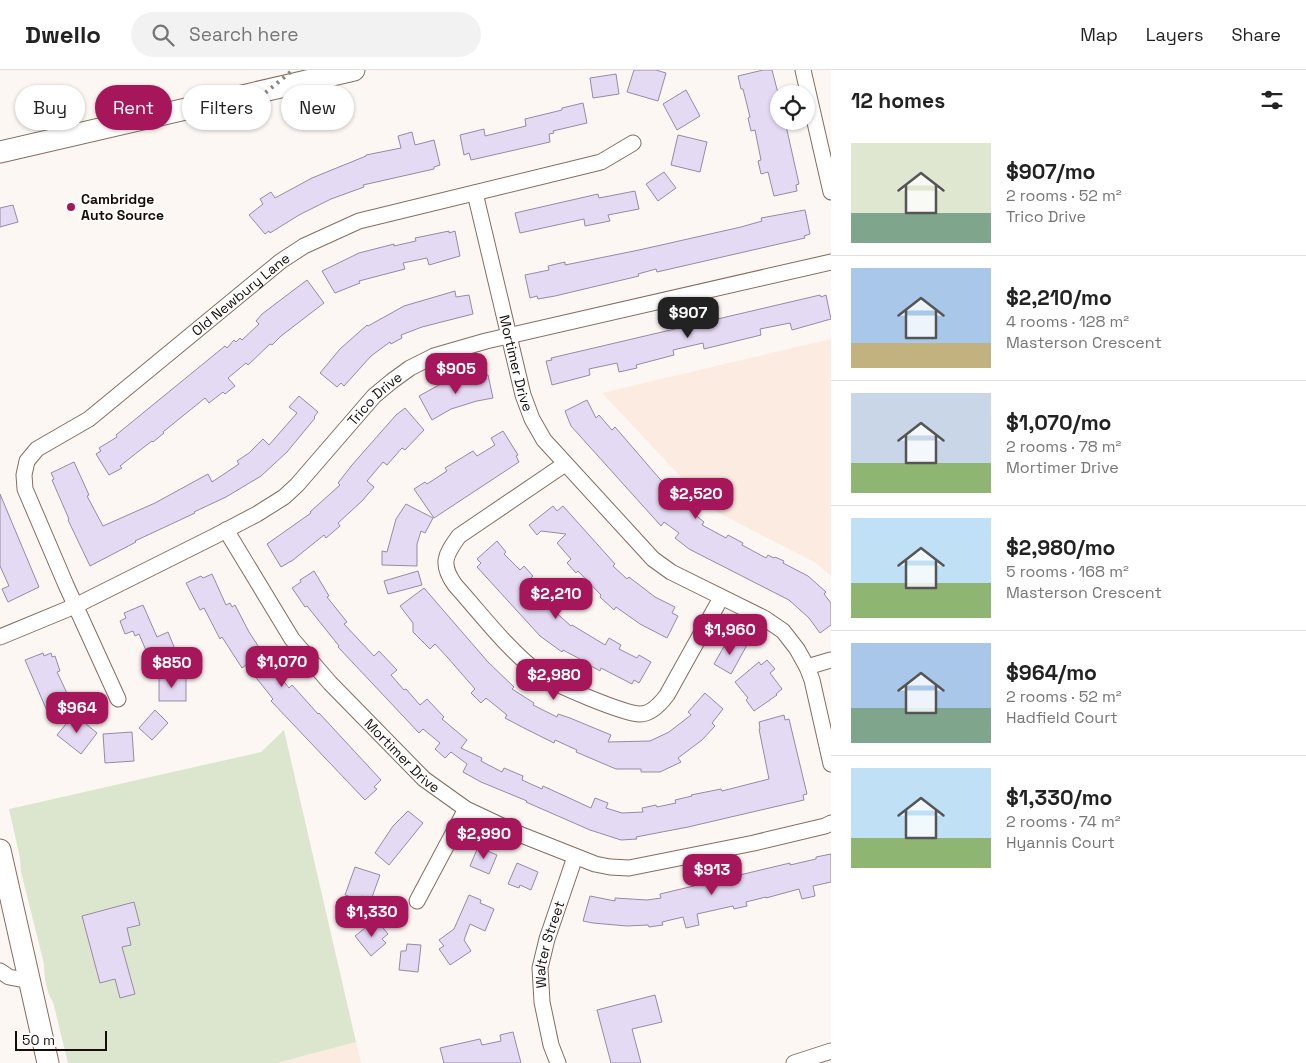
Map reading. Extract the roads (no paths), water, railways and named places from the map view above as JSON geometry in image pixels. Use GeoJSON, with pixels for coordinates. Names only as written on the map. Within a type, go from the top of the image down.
{"type":"FeatureCollection","features":[{"type":"Feature","properties":{"kind":"main road"},"geometry":{"type":"LineString","coordinates":[[0,152],[354,70]]}},
{"type":"Feature","properties":{"kind":"main road"},"geometry":{"type":"LineString","coordinates":[[0,850],[48,1063]]}},
{"type":"Feature","properties":{"kind":"street"},"geometry":{"type":"LineString","coordinates":[[803,70],[831,192]]}},
{"type":"Feature","properties":{"kind":"street","name":"Old Newbury Lane"},"geometry":{"type":"LineString","coordinates":[[118,699],[75,606],[25,489],[24,475],[27,461],[37,449],[89,419],[281,261],[304,246],[359,222],[601,162],[633,143]]}},
{"type":"Feature","properties":{"kind":"street","name":"Mortimer Drive"},"geometry":{"type":"LineString","coordinates":[[475,193],[523,396],[532,419],[544,440],[653,560],[671,572],[720,598],[764,618],[783,631],[797,649],[812,680],[831,764]]}},
{"type":"Feature","properties":{"kind":"street","name":"Trico Drive"},"geometry":{"type":"LineString","coordinates":[[0,637],[75,606],[257,514],[284,497],[297,485],[374,396],[398,377],[434,356],[454,349],[831,262]]}},
{"type":"Feature","properties":{"kind":"street"},"geometry":{"type":"LineString","coordinates":[[565,464],[459,536],[448,552],[446,561],[447,574],[455,585],[515,651],[541,676],[624,712],[642,715],[658,706],[667,695],[720,598]]}},
{"type":"Feature","properties":{"kind":"street","name":"Mortimer Drive"},"geometry":{"type":"LineString","coordinates":[[226,530],[292,639],[330,683],[424,779],[466,809],[518,834],[575,857],[610,867],[629,868],[754,843],[825,826],[831,822]]}},
{"type":"Feature","properties":{"kind":"street"},"geometry":{"type":"LineString","coordinates":[[807,667],[831,660]]}},
{"type":"Feature","properties":{"kind":"street"},"geometry":{"type":"LineString","coordinates":[[417,901],[466,809]]}},
{"type":"Feature","properties":{"kind":"street","name":"Walter Street"},"geometry":{"type":"LineString","coordinates":[[558,1063],[551,1045],[542,1002],[540,968],[547,939],[575,857]]}},
{"type":"Feature","properties":{"kind":"street"},"geometry":{"type":"LineString","coordinates":[[0,971],[8,977],[30,980]]}},
{"type":"Feature","properties":{"kind":"street"},"geometry":{"type":"LineString","coordinates":[[794,1063],[831,1050]]}},
{"type":"Feature","properties":{"kind":"railway"},"geometry":{"type":"LineString","coordinates":[[271,88],[293,70]]}},
{"type":"Feature","properties":{"kind":"place","name":"Cambridge Auto Source"},"geometry":{"type":"Point","coordinates":[71,207]}}]}
